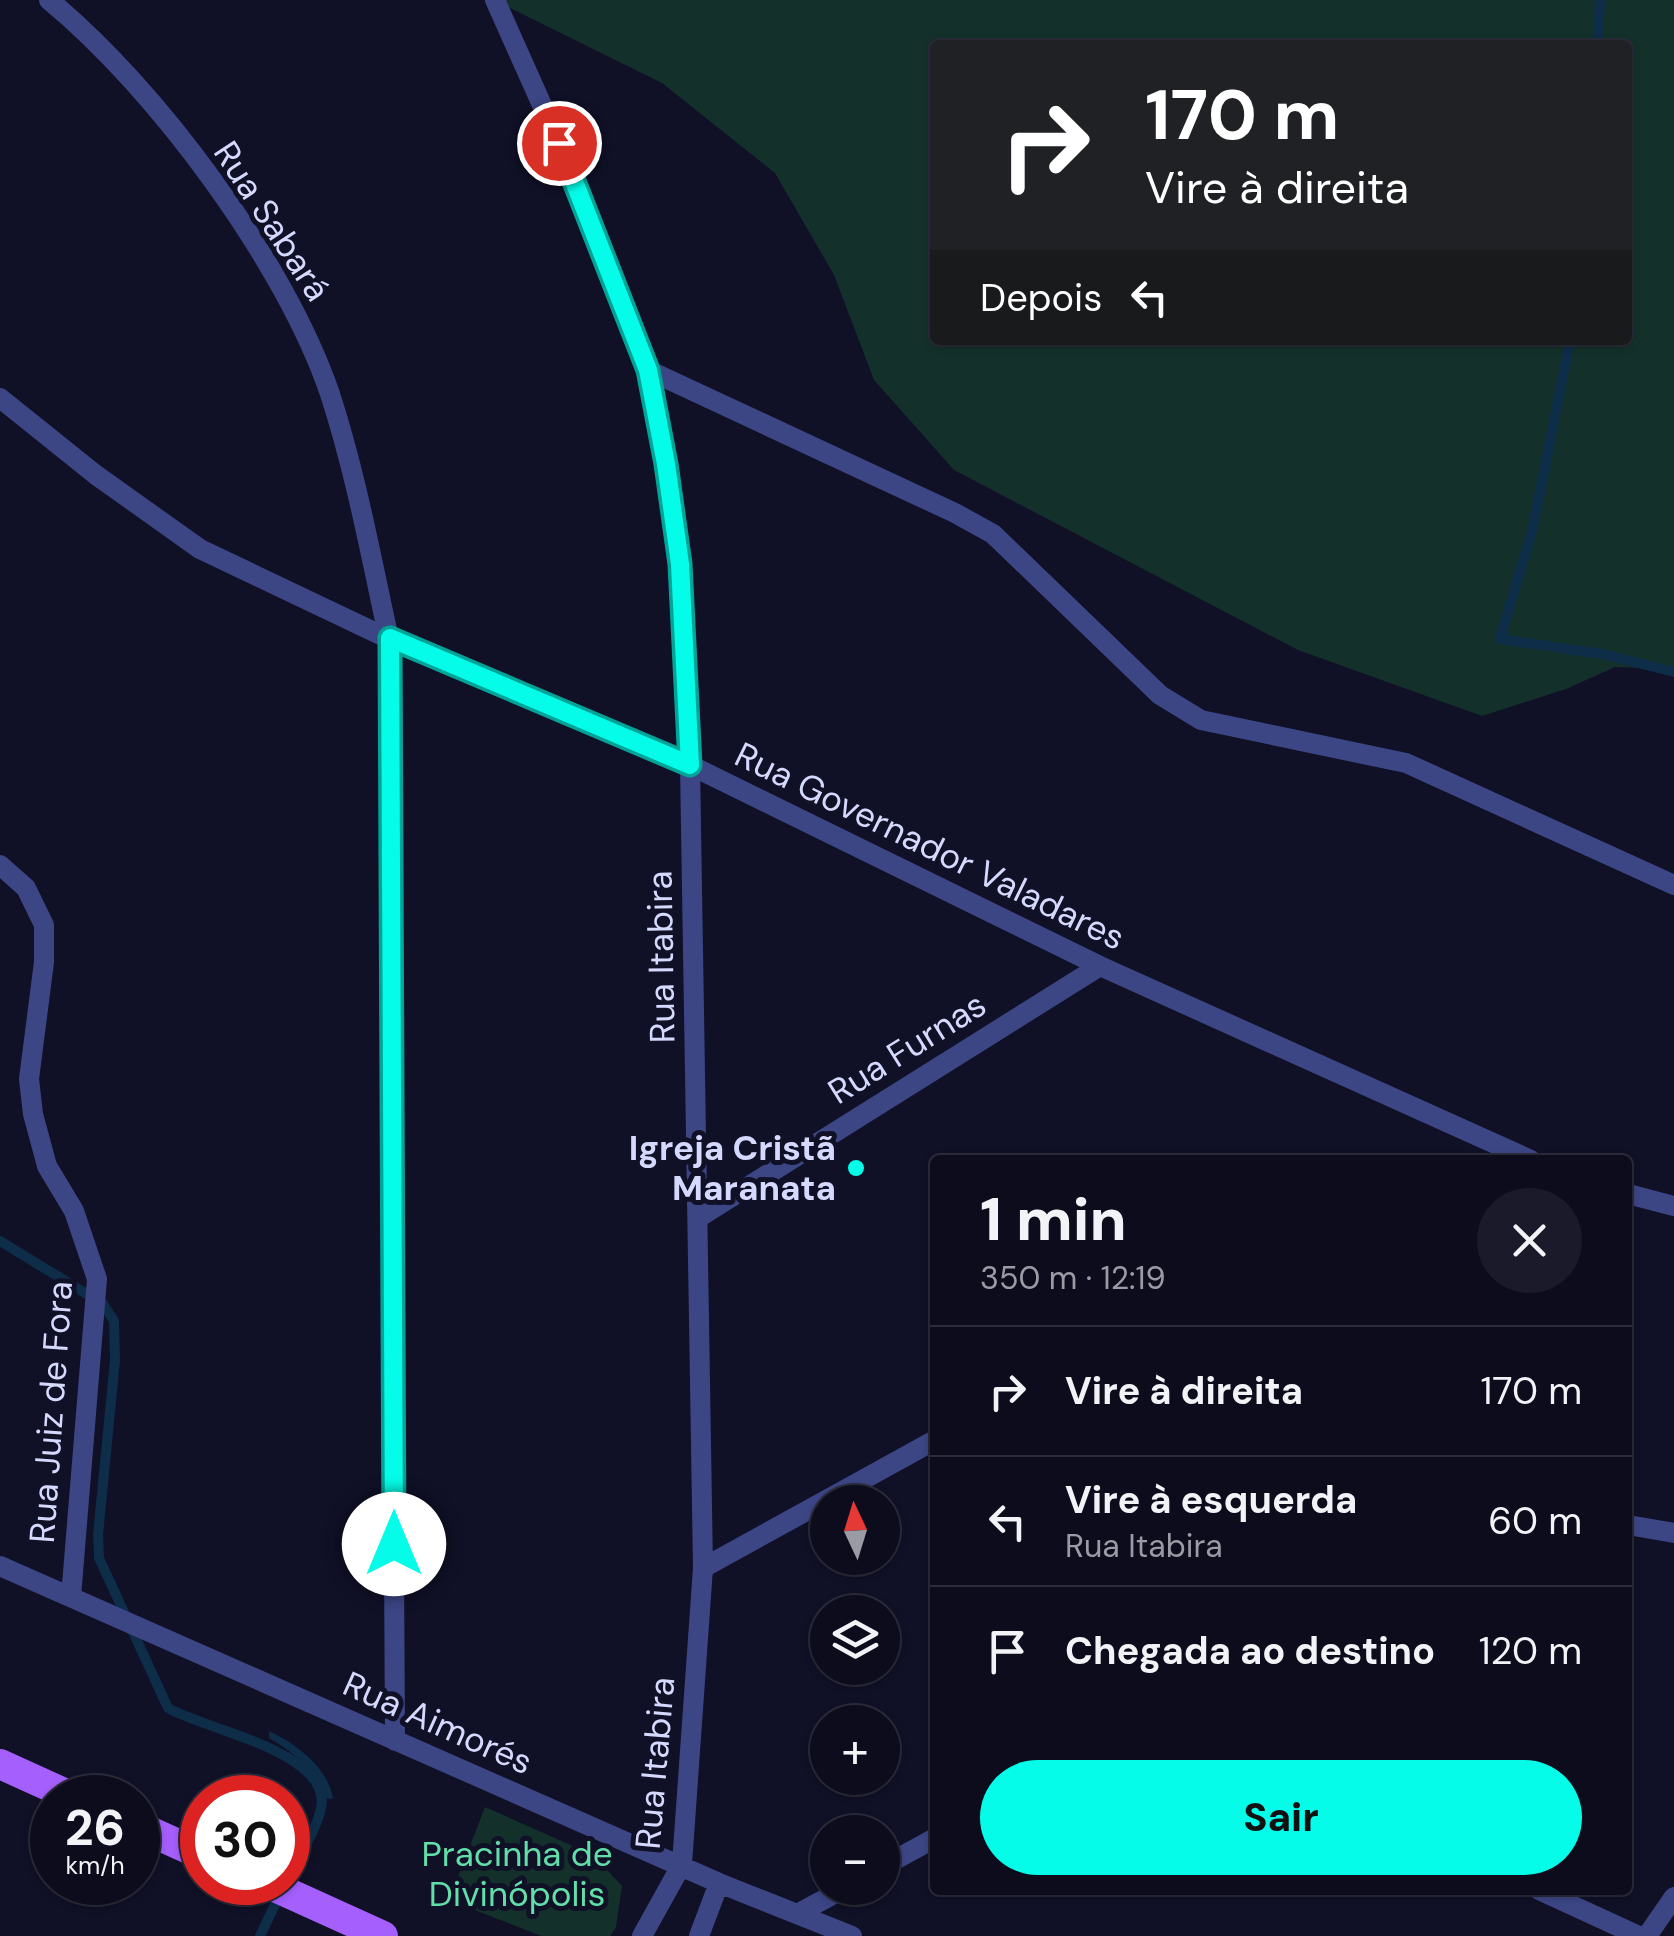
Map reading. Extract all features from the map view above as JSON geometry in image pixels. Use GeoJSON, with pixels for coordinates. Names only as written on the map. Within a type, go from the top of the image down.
{"type":"FeatureCollection","features":[{"type":"Feature","properties":{"kind":"main road"},"geometry":{"type":"LineString","coordinates":[[0,1764],[30,1778]]}},
{"type":"Feature","properties":{"kind":"main road"},"geometry":{"type":"LineString","coordinates":[[310,1903],[383,1936]]}},
{"type":"Feature","properties":{"kind":"street","name":"Rua Sabará"},"geometry":{"type":"LineString","coordinates":[[50,0],[157,108],[231,209],[294,306],[329,392],[354,478],[390,638],[396,1740]]}},
{"type":"Feature","properties":{"kind":"street","name":"Rua Itabira"},"geometry":{"type":"LineString","coordinates":[[495,0],[575,179],[648,370],[680,564],[690,765],[702,1568],[682,1864],[642,1936]]}},
{"type":"Feature","properties":{"kind":"street"},"geometry":{"type":"LineString","coordinates":[[648,370],[955,512],[993,534],[1160,695],[1201,720],[1406,763],[1674,884]]}},
{"type":"Feature","properties":{"kind":"street","name":"Rua Governador Valadares"},"geometry":{"type":"LineString","coordinates":[[0,398],[96,475],[200,548],[390,638],[690,765],[1100,966],[1520,1155]]}},
{"type":"Feature","properties":{"kind":"street","name":"Rua Juiz de Fora"},"geometry":{"type":"LineString","coordinates":[[0,865],[26,888],[44,925],[44,962],[29,1079],[33,1114],[47,1166],[74,1211],[97,1278],[71,1598]]}},
{"type":"Feature","properties":{"kind":"street","name":"Rua Furnas"},"geometry":{"type":"LineString","coordinates":[[698,1218],[1100,966]]}},
{"type":"Feature","properties":{"kind":"street"},"geometry":{"type":"LineString","coordinates":[[1632,1195],[1674,1206]]}},
{"type":"Feature","properties":{"kind":"street"},"geometry":{"type":"LineString","coordinates":[[702,1568],[930,1443]]}},
{"type":"Feature","properties":{"kind":"street"},"geometry":{"type":"LineString","coordinates":[[1632,1526],[1674,1533]]}},
{"type":"Feature","properties":{"kind":"street","name":"Rua Aimorés"},"geometry":{"type":"LineString","coordinates":[[0,1566],[719,1883],[852,1936]]}},
{"type":"Feature","properties":{"kind":"street"},"geometry":{"type":"LineString","coordinates":[[900,1857],[930,1841]]}},
{"type":"Feature","properties":{"kind":"street"},"geometry":{"type":"LineString","coordinates":[[699,1936],[719,1883]]}},
{"type":"Feature","properties":{"kind":"street"},"geometry":{"type":"LineString","coordinates":[[1550,1895],[1639,1936]]}},
{"type":"Feature","properties":{"kind":"street"},"geometry":{"type":"LineString","coordinates":[[1647,1936],[1674,1897]]}},
{"type":"Feature","properties":{"kind":"street"},"geometry":{"type":"LineString","coordinates":[[799,1913],[814,1905]]}},
{"type":"Feature","properties":{"kind":"green space"},"geometry":{"type":"Polygon","coordinates":[[[494,0],[1674,0],[1674,669],[1615,667],[1566,689],[1482,716],[1298,650],[954,470],[874,380],[834,275],[775,173],[662,83],[494,0]]]}},
{"type":"Feature","properties":{"kind":"green space","name":"Pracinha de Divinópolis"},"geometry":{"type":"Polygon","coordinates":[[[485,1807],[593,1855],[622,1886],[616,1927],[610,1936],[541,1936],[449,1900],[485,1807]]]}},
{"type":"Feature","properties":{"kind":"water"},"geometry":{"type":"Polygon","coordinates":[[[269,1731],[318,1767],[333,1799],[324,1798],[309,1771],[269,1738],[269,1731]]]}},
{"type":"Feature","properties":{"kind":"waterway"},"geometry":{"type":"LineString","coordinates":[[1597,40],[1600,0]]}},
{"type":"Feature","properties":{"kind":"waterway"},"geometry":{"type":"LineString","coordinates":[[1569,345],[1533,527],[1500,639],[1602,654],[1674,672]]}},
{"type":"Feature","properties":{"kind":"waterway"},"geometry":{"type":"LineString","coordinates":[[0,1241],[103,1304],[114,1321],[115,1360],[99,1558],[168,1708],[262,1745],[287,1757],[309,1775]]}},
{"type":"Feature","properties":{"kind":"waterway"},"geometry":{"type":"LineString","coordinates":[[310,1776],[319,1788],[321,1808],[310,1837]]}},
{"type":"Feature","properties":{"kind":"waterway"},"geometry":{"type":"LineString","coordinates":[[260,1936],[275,1905]]}},
{"type":"Feature","properties":{"kind":"place","name":"Igreja Cristã Maranata"},"geometry":{"type":"Point","coordinates":[856,1168]}},
{"type":"Feature","properties":{"kind":"route"},"geometry":{"type":"LineString","coordinates":[[394,1544],[390,638],[690,765],[680,564],[648,370],[559,143]]}}]}
